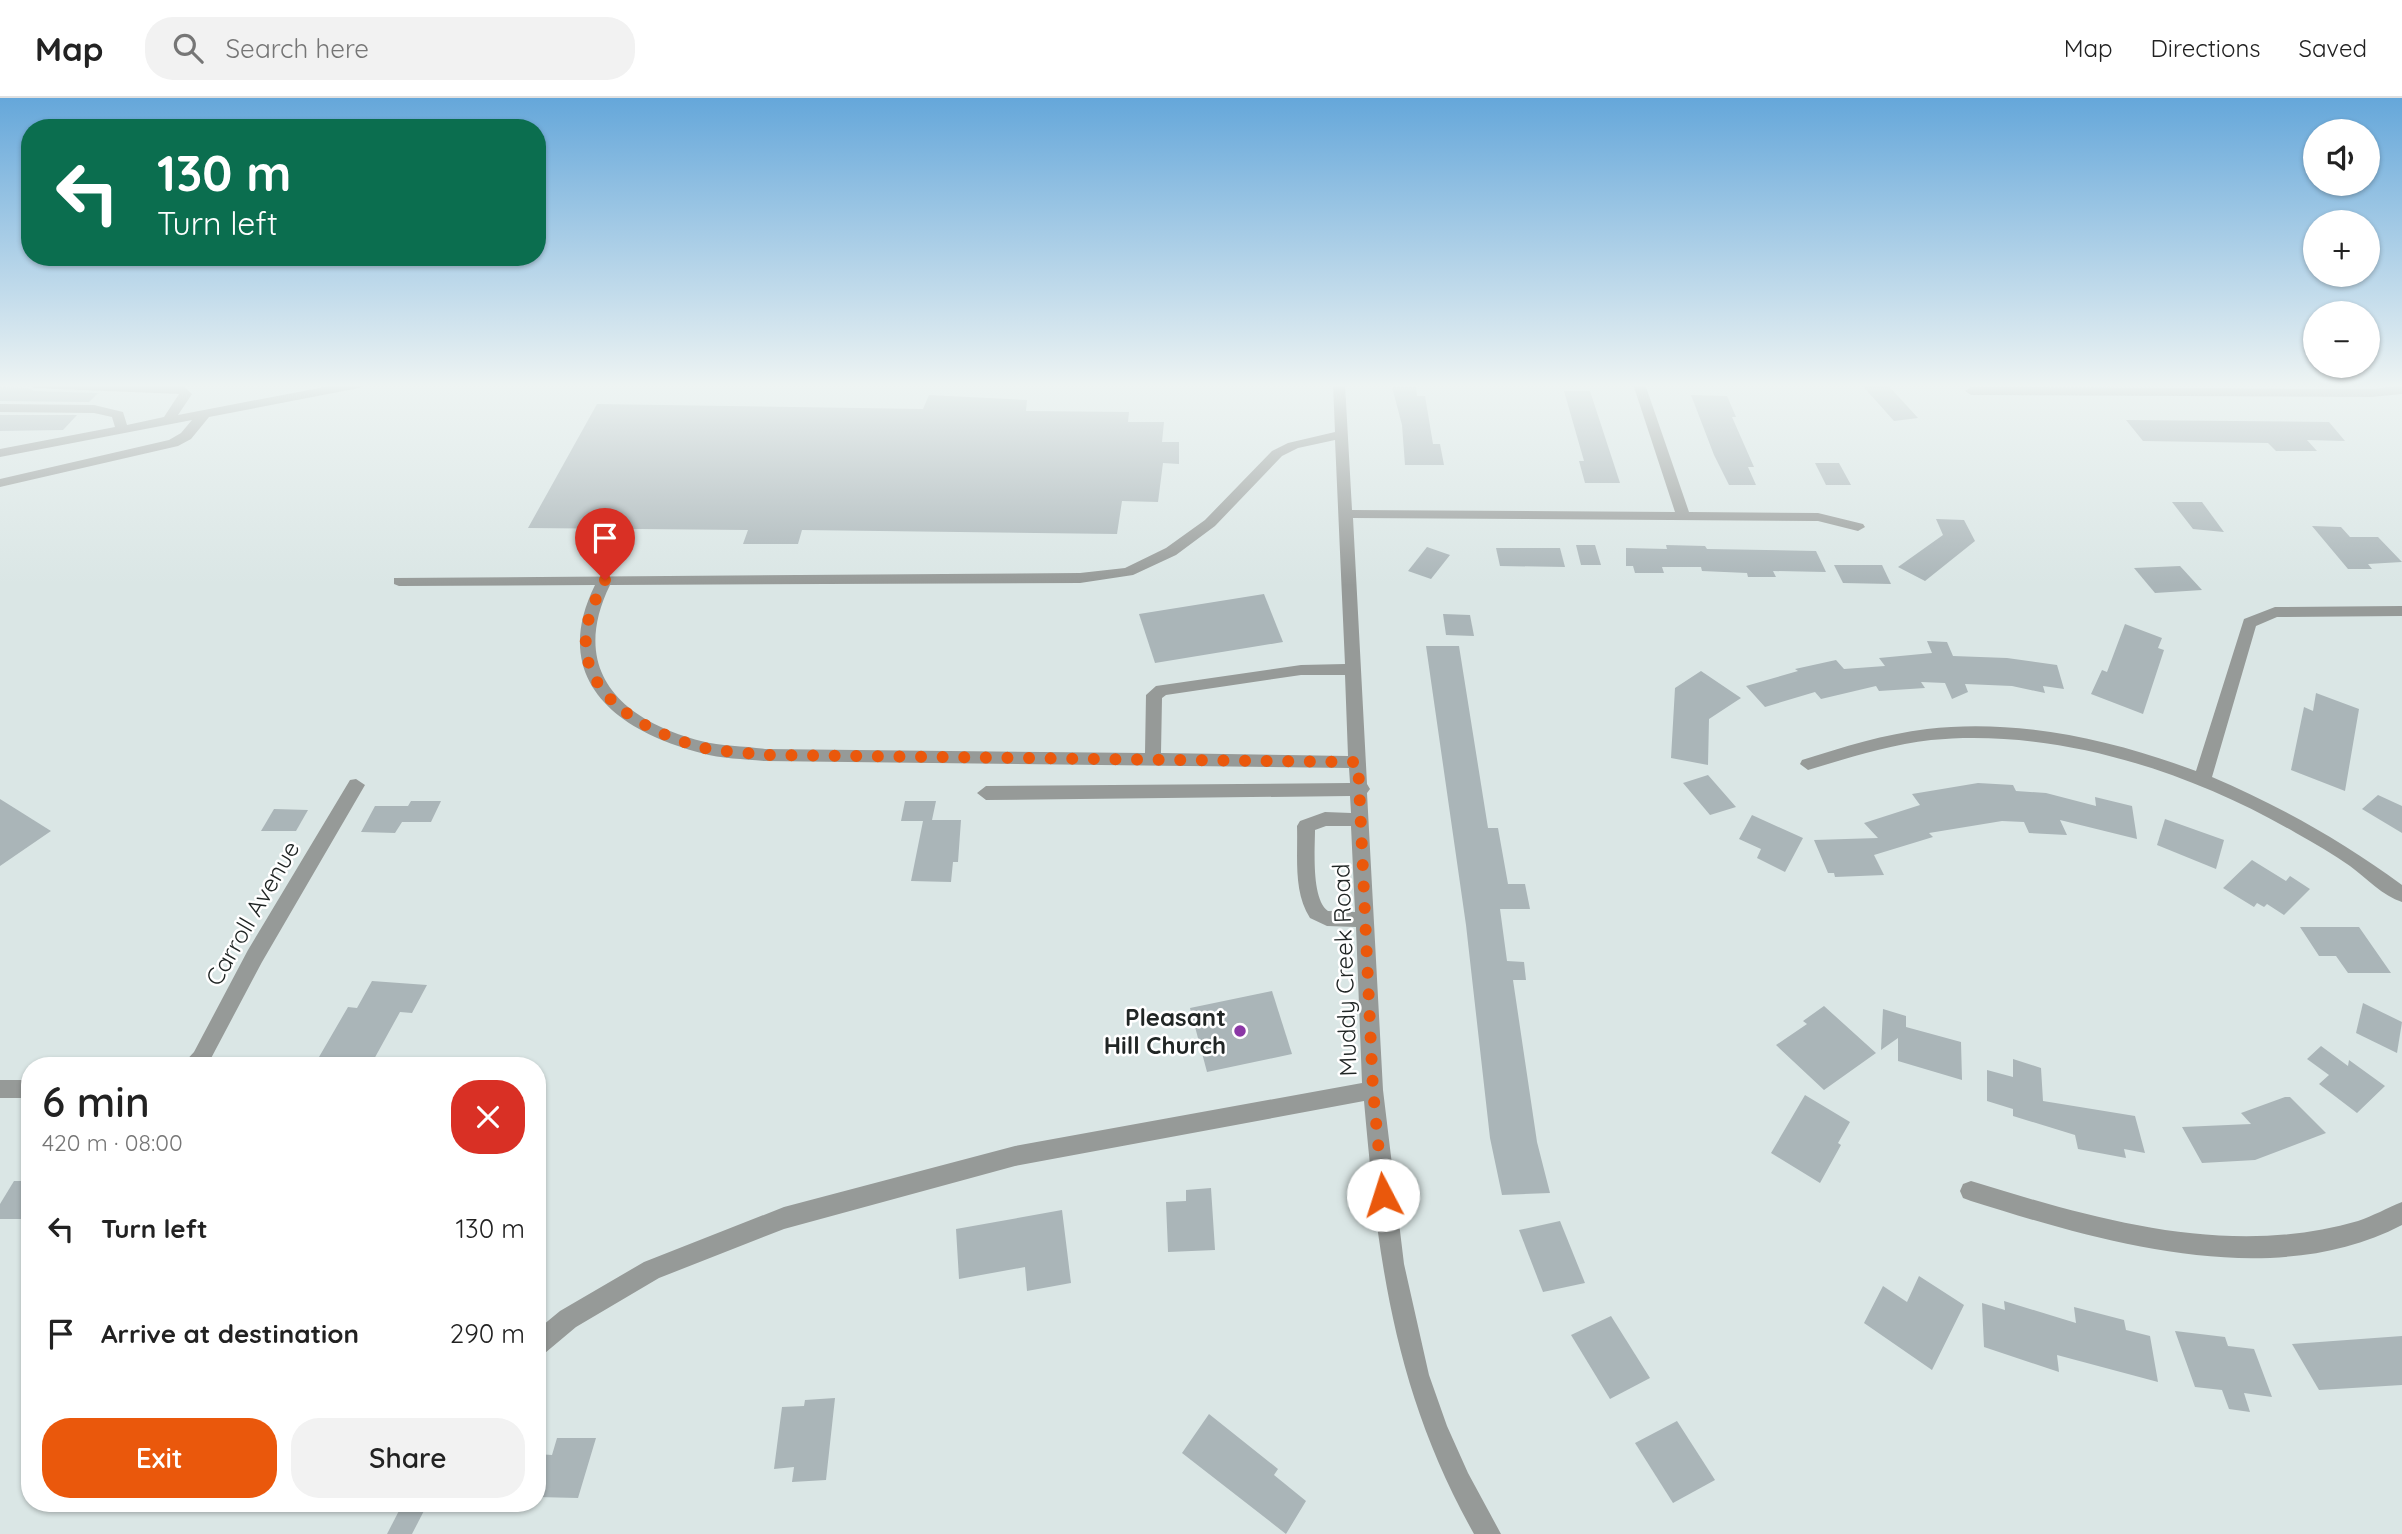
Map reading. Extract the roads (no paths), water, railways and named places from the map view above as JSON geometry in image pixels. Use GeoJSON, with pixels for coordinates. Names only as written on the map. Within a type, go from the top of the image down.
{"type":"FeatureCollection","features":[{"type":"Feature","properties":{"kind":"street"},"geometry":{"type":"LineString","coordinates":[[0,483],[138,451]]}},
{"type":"Feature","properties":{"kind":"street"},"geometry":{"type":"LineString","coordinates":[[399,581],[1080,578],[1129,572],[1168,552],[1210,523],[1269,457],[1279,451]]}},
{"type":"Feature","properties":{"kind":"street","name":"Muddy Creek Road"},"geometry":{"type":"LineString","coordinates":[[1343,451],[1361,789],[1373,1090],[1383,1195],[1406,1340],[1423,1398],[1449,1462],[1488,1534]]}},
{"type":"Feature","properties":{"kind":"street"},"geometry":{"type":"LineString","coordinates":[[1662,451],[1684,515]]}},
{"type":"Feature","properties":{"kind":"street"},"geometry":{"type":"LineString","coordinates":[[1346,514],[1818,517],[1858,527]]}},
{"type":"Feature","properties":{"kind":"street"},"geometry":{"type":"LineString","coordinates":[[605,580],[593,606],[586,637],[590,671],[614,704],[649,728],[701,747],[765,755],[1358,762]]}},
{"type":"Feature","properties":{"kind":"street"},"geometry":{"type":"LineString","coordinates":[[2202,781],[2249,623],[2275,612],[2402,611]]}},
{"type":"Feature","properties":{"kind":"street"},"geometry":{"type":"LineString","coordinates":[[1153,760],[1154,695],[1162,690],[1301,670],[1353,669]]}},
{"type":"Feature","properties":{"kind":"street"},"geometry":{"type":"LineString","coordinates":[[1808,764],[1869,745],[1948,733],[2002,734],[2094,747],[2202,781],[2305,830],[2348,856],[2402,895]]}},
{"type":"Feature","properties":{"kind":"street","name":"Carroll Avenue"},"geometry":{"type":"LineString","coordinates":[[202,1057],[255,956],[356,785]]}},
{"type":"Feature","properties":{"kind":"street"},"geometry":{"type":"LineString","coordinates":[[986,793],[1361,789]]}},
{"type":"Feature","properties":{"kind":"street"},"geometry":{"type":"LineString","coordinates":[[1362,820],[1325,819],[1306,826],[1309,901],[1317,913],[1330,918],[1366,919]]}},
{"type":"Feature","properties":{"kind":"street"},"geometry":{"type":"LineString","coordinates":[[0,1089],[21,1089]]}},
{"type":"Feature","properties":{"kind":"street"},"geometry":{"type":"LineString","coordinates":[[546,1337],[568,1319],[652,1270],[784,1218],[1015,1156],[1373,1090]]}},
{"type":"Feature","properties":{"kind":"street"},"geometry":{"type":"LineString","coordinates":[[1971,1191],[2083,1226],[2132,1238],[2196,1247],[2258,1249],[2339,1238],[2402,1213]]}},
{"type":"Feature","properties":{"kind":"place","name":"Pleasant Hill Church"},"geometry":{"type":"Point","coordinates":[1240,1031]}}]}
